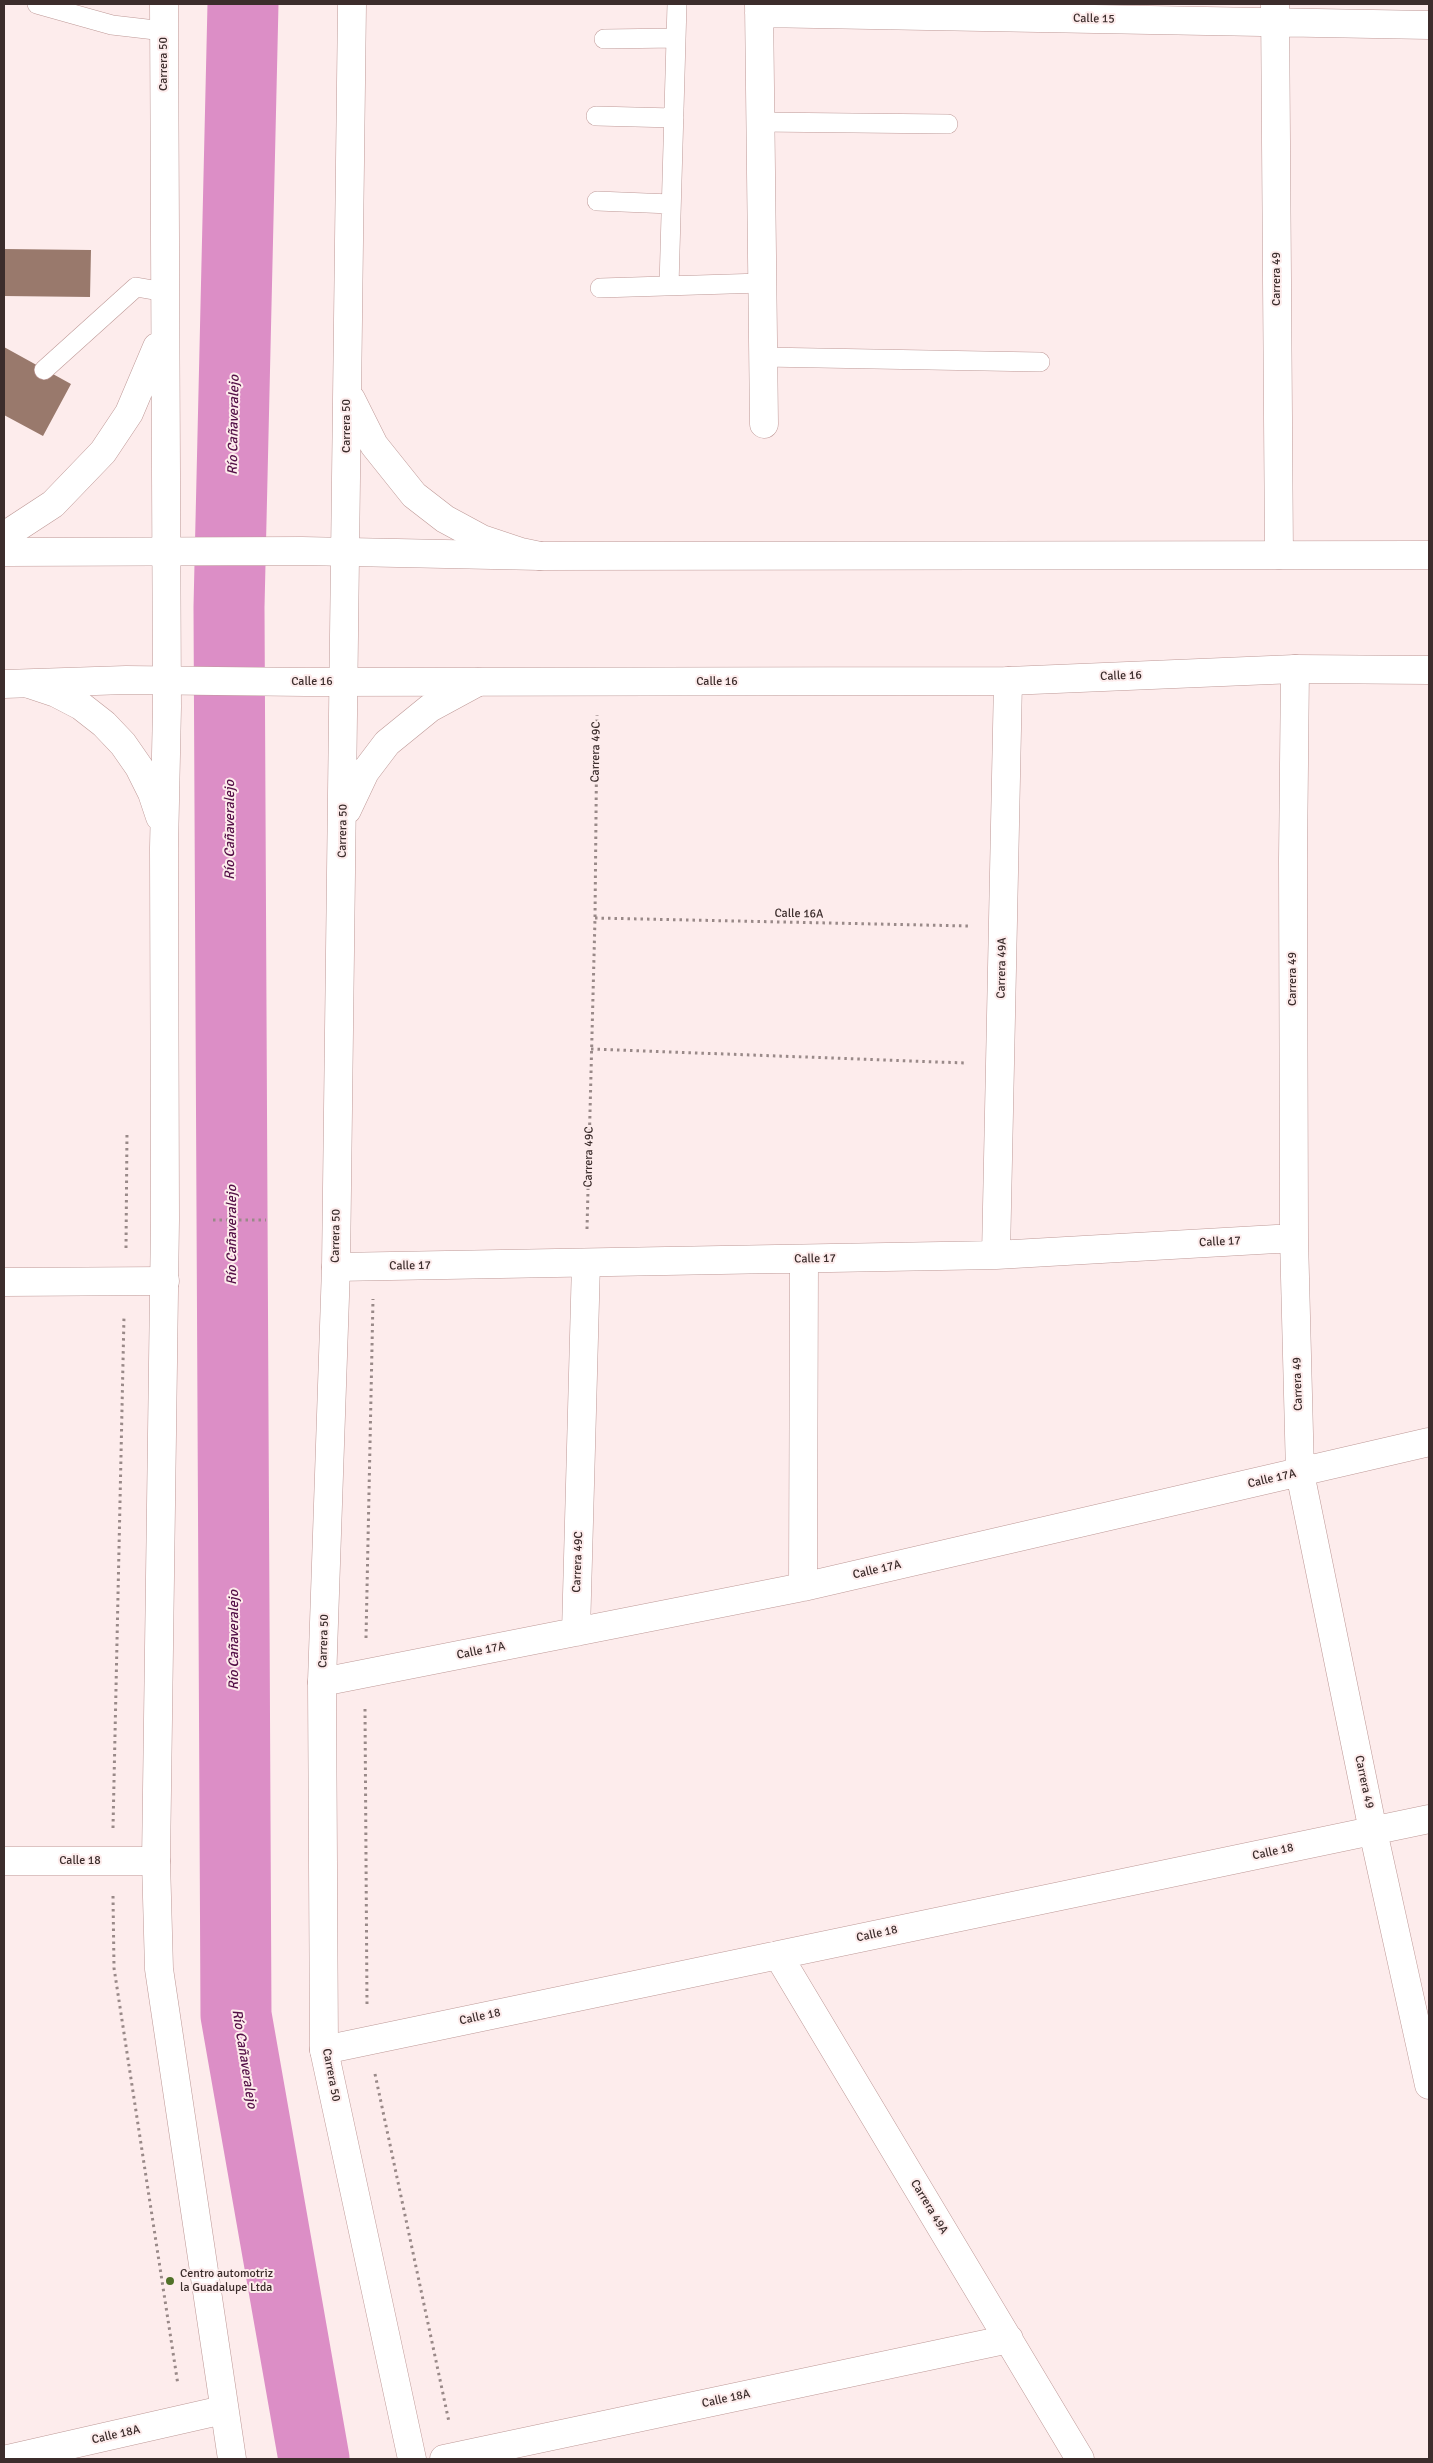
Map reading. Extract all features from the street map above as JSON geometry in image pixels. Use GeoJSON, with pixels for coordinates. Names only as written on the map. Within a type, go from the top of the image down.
{"type":"FeatureCollection","features":[{"type":"Feature","properties":{"kind":"street","name":"Carrera 50"},"geometry":{"type":"LineString","coordinates":[[164,4],[164,324],[178,550],[179,680],[164,848],[165,1281],[156,1861],[159,1969],[223,2410],[232,2459]]}},
{"type":"Feature","properties":{"kind":"street","name":"Carrera 50"},"geometry":{"type":"LineString","coordinates":[[352,4],[336,1267],[322,1682],[324,2050],[412,2459]]}},
{"type":"Feature","properties":{"kind":"street"},"geometry":{"type":"LineString","coordinates":[[759,8],[764,424]]}},
{"type":"Feature","properties":{"kind":"street","name":"Calle 15"},"geometry":{"type":"LineString","coordinates":[[759,8],[1275,13],[1429,25]]}},
{"type":"Feature","properties":{"kind":"street","name":"Carrera 49"},"geometry":{"type":"LineString","coordinates":[[1275,13],[1279,555]]}},
{"type":"Feature","properties":{"kind":"street"},"geometry":{"type":"LineString","coordinates":[[4,536],[53,504],[103,452],[129,413],[140,392],[150,370],[164,324]]}},
{"type":"Feature","properties":{"kind":"street"},"geometry":{"type":"LineString","coordinates":[[347,389],[354,409],[374,446],[414,495],[463,530],[501,546],[540,556]]}},
{"type":"Feature","properties":{"kind":"street"},"geometry":{"type":"LineString","coordinates":[[4,552],[346,551],[540,556],[1429,555]]}},
{"type":"Feature","properties":{"kind":"street","name":"Carrera 49"},"geometry":{"type":"LineString","coordinates":[[1295,669],[1293,859],[1294,1238],[1300,1473],[1429,2085]]}},
{"type":"Feature","properties":{"kind":"street","name":"Calle 16"},"geometry":{"type":"LineString","coordinates":[[16,684],[179,680],[306,682],[1008,681],[1295,669],[1429,670]]}},
{"type":"Feature","properties":{"kind":"street","name":"Carrera 49A"},"geometry":{"type":"LineString","coordinates":[[996,1255],[1008,681]]}},
{"type":"Feature","properties":{"kind":"street"},"geometry":{"type":"LineString","coordinates":[[343,821],[365,772],[387,743],[414,718],[478,682]]}},
{"type":"Feature","properties":{"kind":"street"},"geometry":{"type":"LineString","coordinates":[[16,684],[56,693],[81,706],[104,724],[123,744],[139,767],[152,793],[160,820],[164,848]]}},
{"type":"Feature","properties":{"kind":"street","name":"Calle 17"},"geometry":{"type":"LineString","coordinates":[[336,1267],[996,1255],[1294,1238]]}},
{"type":"Feature","properties":{"kind":"street"},"geometry":{"type":"LineString","coordinates":[[802,1587],[804,1259]]}},
{"type":"Feature","properties":{"kind":"street","name":"Carrera 49C"},"geometry":{"type":"LineString","coordinates":[[576,1632],[586,1263]]}},
{"type":"Feature","properties":{"kind":"street"},"geometry":{"type":"LineString","coordinates":[[4,1282],[165,1281]]}},
{"type":"Feature","properties":{"kind":"street","name":"Calle 17A"},"geometry":{"type":"LineString","coordinates":[[322,1682],[802,1587],[1429,1442]]}},
{"type":"Feature","properties":{"kind":"street","name":"Calle 18"},"geometry":{"type":"LineString","coordinates":[[324,2050],[1429,1819]]}},
{"type":"Feature","properties":{"kind":"street","name":"Calle 18"},"geometry":{"type":"LineString","coordinates":[[4,1861],[156,1861]]}},
{"type":"Feature","properties":{"kind":"street","name":"Carrera 49A"},"geometry":{"type":"LineString","coordinates":[[778,1954],[1080,2459]]}},
{"type":"Feature","properties":{"kind":"street","name":"Calle 18A"},"geometry":{"type":"LineString","coordinates":[[450,2458],[1008,2339]]}},
{"type":"Feature","properties":{"kind":"street","name":"Calle 18A"},"geometry":{"type":"LineString","coordinates":[[8,2459],[223,2410]]}},
{"type":"Feature","properties":{"kind":"lane"},"geometry":{"type":"LineString","coordinates":[[37,4],[112,25],[164,31]]}},
{"type":"Feature","properties":{"kind":"lane"},"geometry":{"type":"LineString","coordinates":[[669,286],[677,4]]}},
{"type":"Feature","properties":{"kind":"lane"},"geometry":{"type":"LineString","coordinates":[[604,39],[676,38]]}},
{"type":"Feature","properties":{"kind":"lane"},"geometry":{"type":"LineString","coordinates":[[596,116],[674,118]]}},
{"type":"Feature","properties":{"kind":"lane"},"geometry":{"type":"LineString","coordinates":[[759,122],[948,124]]}},
{"type":"Feature","properties":{"kind":"lane"},"geometry":{"type":"LineString","coordinates":[[597,201],[671,204]]}},
{"type":"Feature","properties":{"kind":"lane"},"geometry":{"type":"LineString","coordinates":[[600,288],[762,283]]}},
{"type":"Feature","properties":{"kind":"lane"},"geometry":{"type":"LineString","coordinates":[[44,370],[136,287],[165,292]]}},
{"type":"Feature","properties":{"kind":"lane"},"geometry":{"type":"LineString","coordinates":[[763,357],[1040,362]]}},
{"type":"Feature","properties":{"kind":"path","name":"Carrera 49C"},"geometry":{"type":"LineString","coordinates":[[586,1263],[595,918],[598,682]]}},
{"type":"Feature","properties":{"kind":"path","name":"Calle 16A"},"geometry":{"type":"LineString","coordinates":[[595,918],[1003,927]]}},
{"type":"Feature","properties":{"kind":"path"},"geometry":{"type":"LineString","coordinates":[[591,1049],[1000,1065]]}},
{"type":"Feature","properties":{"kind":"path"},"geometry":{"type":"LineString","coordinates":[[213,1220],[266,1220]]}},
{"type":"Feature","properties":{"kind":"path"},"geometry":{"type":"LineString","coordinates":[[374,1267],[365,1673],[368,2040],[450,2458]]}},
{"type":"Feature","properties":{"kind":"building"},"geometry":{"type":"Polygon","coordinates":[[[4,249],[91,250],[90,297],[4,296],[4,249]]]}},
{"type":"Feature","properties":{"kind":"building"},"geometry":{"type":"Polygon","coordinates":[[[4,347],[71,384],[43,436],[4,415],[4,347]]]}},
{"type":"Feature","properties":{"kind":"waterway","name":"Río Cañaveralejo"},"geometry":{"type":"LineString","coordinates":[[243,4],[229,607],[236,2015],[314,2459]]}},
{"type":"Feature","properties":{"kind":"place","name":"Centro automotriz la Guadalupe Ltda"},"geometry":{"type":"Point","coordinates":[170,2281]}}]}
